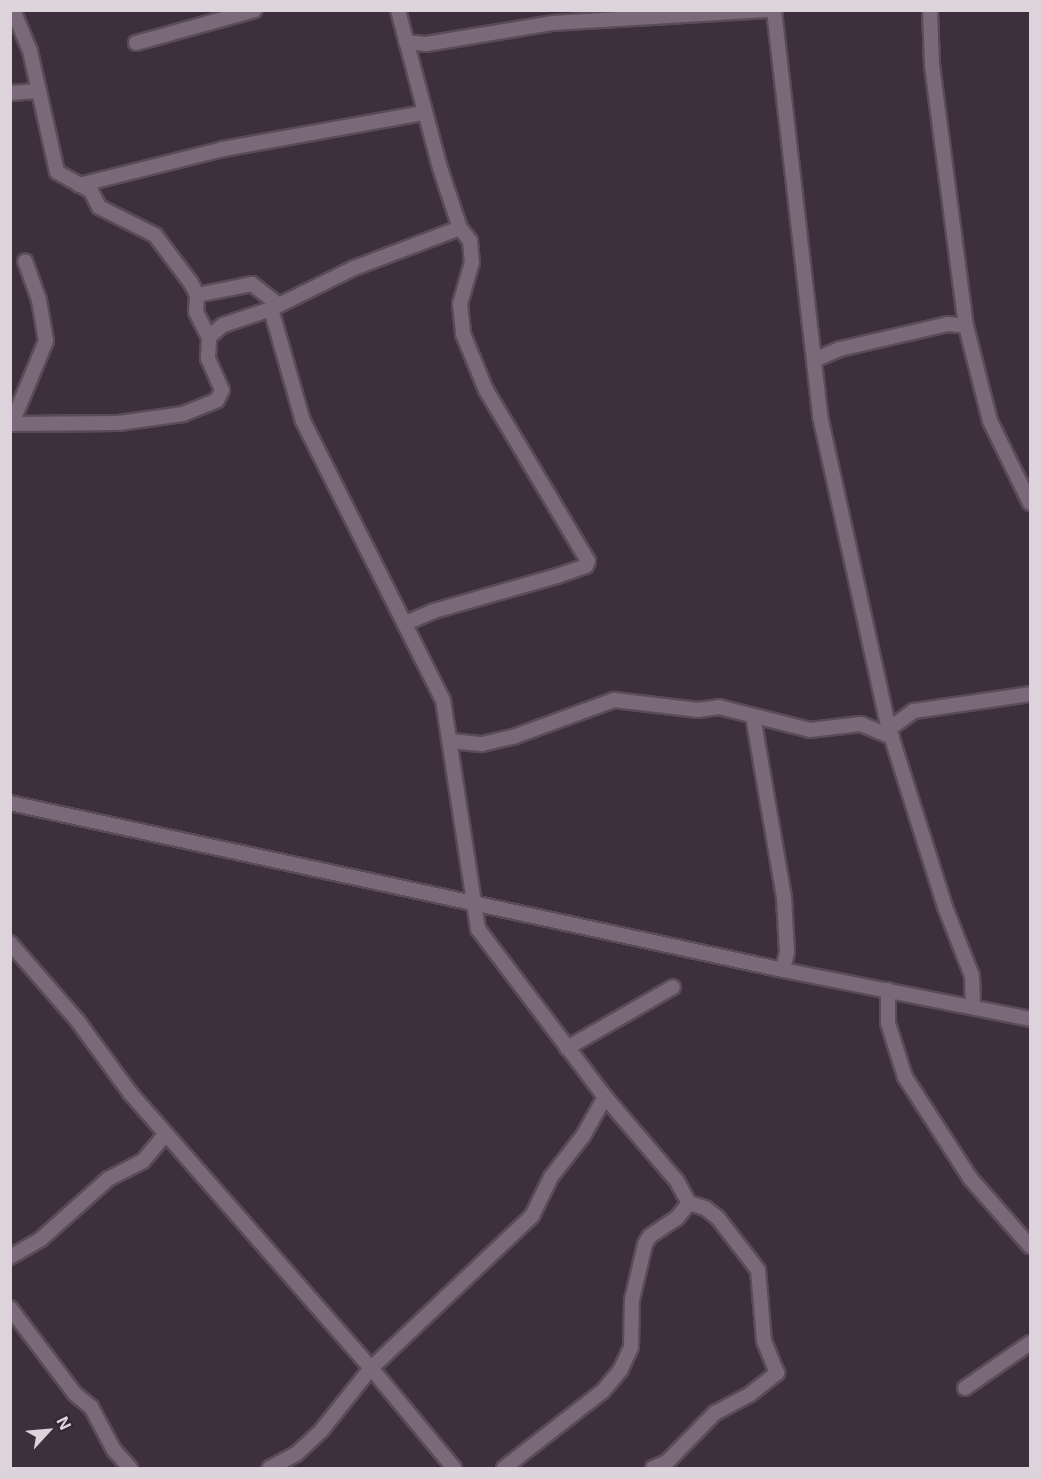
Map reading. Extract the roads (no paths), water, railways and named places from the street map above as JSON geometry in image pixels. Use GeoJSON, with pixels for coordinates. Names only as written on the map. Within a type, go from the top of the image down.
{"type":"FeatureCollection","features":[{"type":"Feature","properties":{"kind":"street"},"geometry":{"type":"LineString","coordinates":[[13,10],[30,51],[57,172],[91,191],[99,207],[155,236],[181,266],[197,295],[195,309],[201,321],[212,333]]}},
{"type":"Feature","properties":{"kind":"street"},"geometry":{"type":"LineString","coordinates":[[136,44],[240,12],[255,10]]}},
{"type":"Feature","properties":{"kind":"street"},"geometry":{"type":"LineString","coordinates":[[398,10],[424,113],[460,228],[470,242],[472,262],[460,304],[463,334],[486,390],[588,561],[585,566],[557,576],[434,611],[406,623]]}},
{"type":"Feature","properties":{"kind":"street"},"geometry":{"type":"LineString","coordinates":[[406,42],[426,44],[553,23],[766,10]]}},
{"type":"Feature","properties":{"kind":"street"},"geometry":{"type":"LineString","coordinates":[[774,10],[820,416],[890,733],[945,907],[972,976],[973,1006]]}},
{"type":"Feature","properties":{"kind":"street"},"geometry":{"type":"LineString","coordinates":[[930,10],[932,65],[966,326],[990,421],[1030,503]]}},
{"type":"Feature","properties":{"kind":"street"},"geometry":{"type":"LineString","coordinates":[[411,61],[426,44]]}},
{"type":"Feature","properties":{"kind":"street"},"geometry":{"type":"LineString","coordinates":[[10,93],[39,91]]}},
{"type":"Feature","properties":{"kind":"street"},"geometry":{"type":"LineString","coordinates":[[79,185],[223,149],[424,113]]}},
{"type":"Feature","properties":{"kind":"street"},"geometry":{"type":"LineString","coordinates":[[212,333],[275,307],[354,268],[460,228]]}},
{"type":"Feature","properties":{"kind":"street"},"geometry":{"type":"LineString","coordinates":[[25,261],[46,341],[11,423],[119,423],[183,414],[217,400],[222,390],[208,358],[212,333]]}},
{"type":"Feature","properties":{"kind":"street"},"geometry":{"type":"LineString","coordinates":[[197,295],[252,284],[275,307],[303,421],[387,595],[406,623],[443,700],[451,741],[471,903],[478,929],[494,954],[605,1097],[676,1180],[689,1203],[705,1208],[718,1218],[758,1270],[764,1341],[777,1374],[749,1395],[715,1413],[667,1462],[653,1468]]}},
{"type":"Feature","properties":{"kind":"street"},"geometry":{"type":"LineString","coordinates":[[948,324],[963,309]]}},
{"type":"Feature","properties":{"kind":"street"},"geometry":{"type":"LineString","coordinates":[[814,360],[840,350],[948,324],[966,326]]}},
{"type":"Feature","properties":{"kind":"street"},"geometry":{"type":"LineString","coordinates":[[890,733],[914,711],[1030,694]]}},
{"type":"Feature","properties":{"kind":"street"},"geometry":{"type":"LineString","coordinates":[[451,741],[482,744],[513,737],[614,700],[698,710],[719,707],[810,730],[861,724],[890,733]]}},
{"type":"Feature","properties":{"kind":"street"},"geometry":{"type":"LineString","coordinates":[[753,716],[784,897],[787,952],[783,970]]}},
{"type":"Feature","properties":{"kind":"street"},"geometry":{"type":"LineString","coordinates":[[10,803],[783,970],[1030,1018]]}},
{"type":"Feature","properties":{"kind":"street"},"geometry":{"type":"LineString","coordinates":[[10,943],[77,1020],[97,1052],[166,1134],[371,1368],[454,1468]]}},
{"type":"Feature","properties":{"kind":"street"},"geometry":{"type":"LineString","coordinates":[[567,1048],[673,987]]}},
{"type":"Feature","properties":{"kind":"street"},"geometry":{"type":"LineString","coordinates":[[888,990],[888,1023],[905,1077],[970,1178],[1030,1246]]}},
{"type":"Feature","properties":{"kind":"street"},"geometry":{"type":"LineString","coordinates":[[270,1468],[296,1454],[326,1426],[371,1368],[532,1216],[551,1177],[583,1136],[605,1097]]}},
{"type":"Feature","properties":{"kind":"street"},"geometry":{"type":"LineString","coordinates":[[10,1257],[41,1239],[108,1179],[143,1161],[166,1134]]}},
{"type":"Feature","properties":{"kind":"street"},"geometry":{"type":"LineString","coordinates":[[504,1468],[603,1391],[620,1371],[631,1347],[632,1300],[645,1244],[650,1236],[677,1218],[689,1203]]}},
{"type":"Feature","properties":{"kind":"street"},"geometry":{"type":"LineString","coordinates":[[10,1308],[75,1394],[91,1407],[114,1450],[130,1468]]}},
{"type":"Feature","properties":{"kind":"street"},"geometry":{"type":"LineString","coordinates":[[964,1388],[1030,1343]]}}]}
